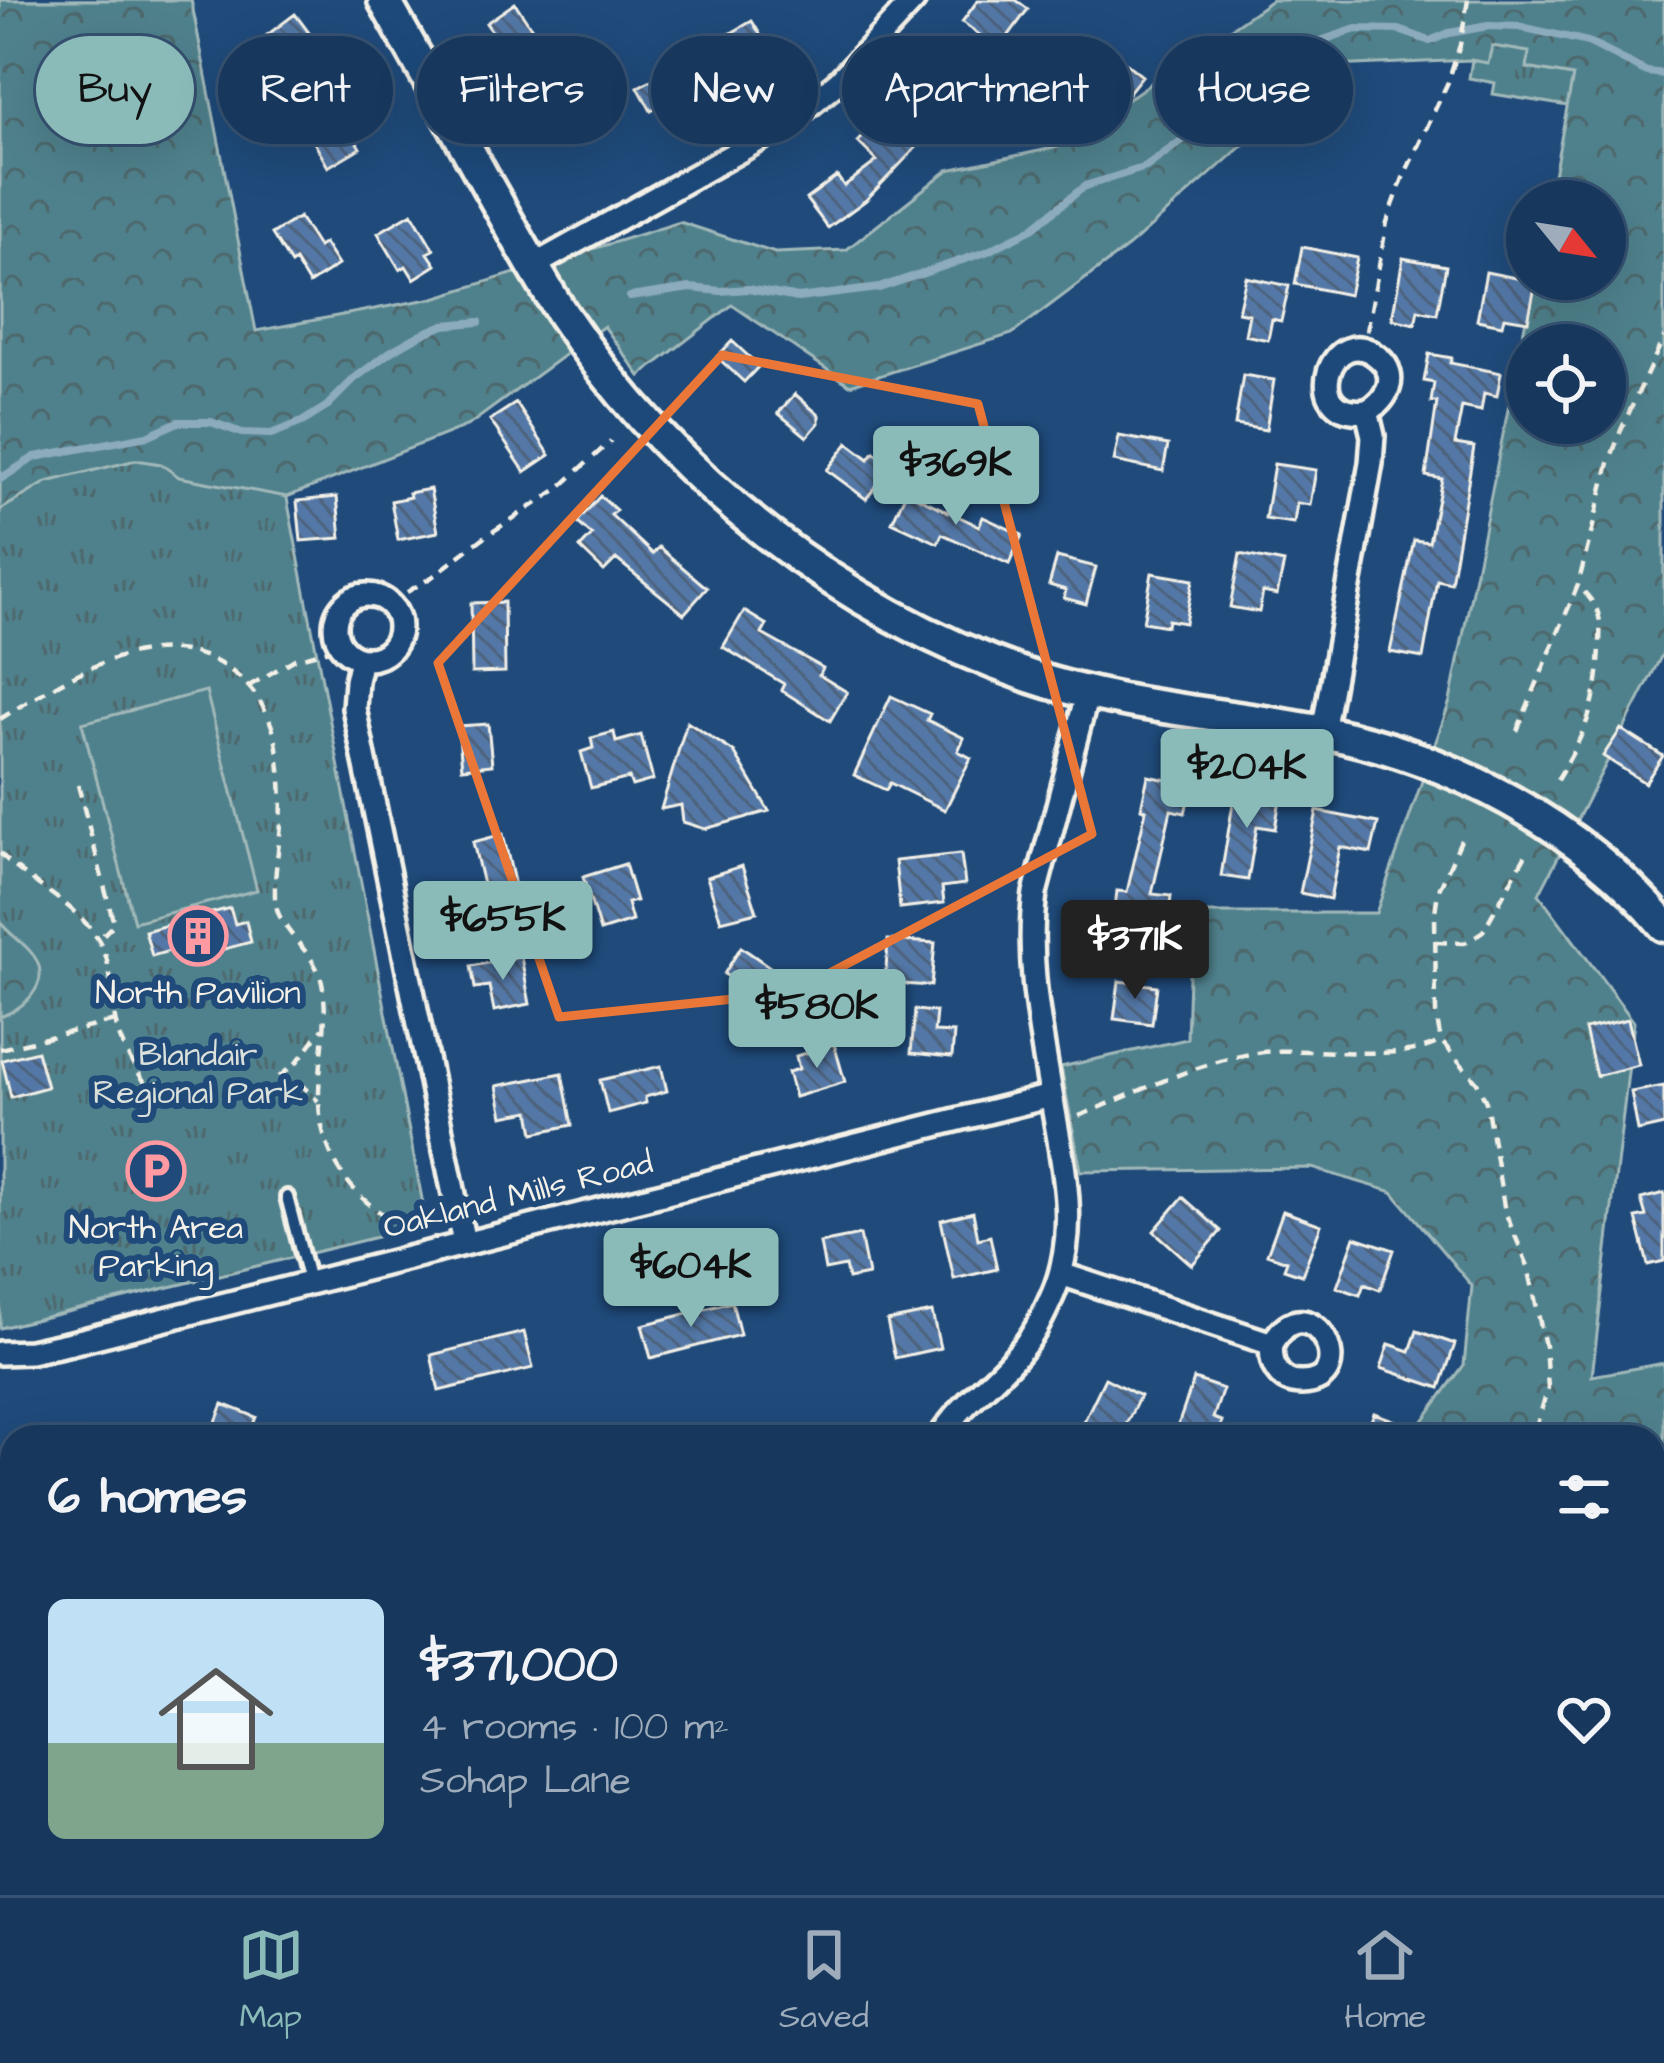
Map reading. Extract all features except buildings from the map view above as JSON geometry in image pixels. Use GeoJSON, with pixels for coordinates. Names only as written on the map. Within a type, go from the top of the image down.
{"type":"FeatureCollection","features":[{"type":"Feature","properties":{"kind":"street"},"geometry":{"type":"LineString","coordinates":[[384,0],[564,316],[640,415],[730,504],[776,540],[825,575],[930,634],[1031,676],[1088,691],[1323,732],[1384,746],[1449,771],[1496,793],[1568,838],[1645,902],[1664,925]]}},
{"type":"Feature","properties":{"kind":"street"},"geometry":{"type":"LineString","coordinates":[[533,266],[757,140],[806,107],[838,81],[914,0]]}},
{"type":"Feature","properties":{"kind":"street"},"geometry":{"type":"LineString","coordinates":[[1354,349],[1377,355],[1390,382],[1384,399],[1367,411],[1343,409],[1327,387],[1326,376],[1337,357],[1354,349]]}},
{"type":"Feature","properties":{"kind":"street"},"geometry":{"type":"LineString","coordinates":[[1323,732],[1371,463],[1373,436],[1367,411]]}},
{"type":"Feature","properties":{"kind":"street"},"geometry":{"type":"LineString","coordinates":[[356,597],[379,597],[396,613],[399,625],[393,647],[373,660],[349,655],[340,647],[334,624],[345,603],[356,597]]}},
{"type":"Feature","properties":{"kind":"street"},"geometry":{"type":"LineString","coordinates":[[361,659],[354,708],[464,1243]]}},
{"type":"Feature","properties":{"kind":"street"},"geometry":{"type":"LineString","coordinates":[[949,1425],[1028,1342],[1061,1274],[1069,1216],[1067,1182],[1032,962],[1031,924],[1088,691]]}},
{"type":"Feature","properties":{"kind":"street","name":"Oakland Mills Road"},"geometry":{"type":"LineString","coordinates":[[0,1353],[71,1343],[1052,1096]]}},
{"type":"Feature","properties":{"kind":"street"},"geometry":{"type":"LineString","coordinates":[[1061,1274],[1272,1344]]}},
{"type":"Feature","properties":{"kind":"lane"},"geometry":{"type":"LineString","coordinates":[[287,1197],[309,1281]]}},
{"type":"Feature","properties":{"kind":"path"},"geometry":{"type":"LineString","coordinates":[[1364,349],[1387,222],[1448,82],[1468,0]]}},
{"type":"Feature","properties":{"kind":"path"},"geometry":{"type":"LineString","coordinates":[[1517,731],[1578,585],[1621,430],[1664,337]]}},
{"type":"Feature","properties":{"kind":"path"},"geometry":{"type":"LineString","coordinates":[[389,604],[556,490],[611,441]]}},
{"type":"Feature","properties":{"kind":"path"},"geometry":{"type":"LineString","coordinates":[[1557,780],[1593,709],[1599,673],[1600,620],[1578,585]]}},
{"type":"Feature","properties":{"kind":"path"},"geometry":{"type":"LineString","coordinates":[[249,686],[295,659],[340,647]]}},
{"type":"Feature","properties":{"kind":"path"},"geometry":{"type":"LineString","coordinates":[[0,719],[66,678],[149,651],[187,651],[209,658],[249,686],[276,737],[282,817],[274,895],[277,913],[321,977],[326,1024],[319,1103],[327,1141],[346,1180],[377,1211],[417,1231]]}},
{"type":"Feature","properties":{"kind":"path"},"geometry":{"type":"LineString","coordinates":[[78,785],[114,925],[98,940]]}},
{"type":"Feature","properties":{"kind":"path"},"geometry":{"type":"LineString","coordinates":[[1461,840],[1438,892],[1436,1014],[1441,1041],[1477,1082],[1486,1102],[1505,1213],[1528,1266],[1545,1346],[1548,1388],[1537,1425]]}},
{"type":"Feature","properties":{"kind":"path"},"geometry":{"type":"LineString","coordinates":[[1435,942],[1466,943],[1483,931],[1529,849]]}},
{"type":"Feature","properties":{"kind":"path"},"geometry":{"type":"LineString","coordinates":[[0,853],[86,922],[98,940],[107,959],[124,1052],[162,1106]]}},
{"type":"Feature","properties":{"kind":"path"},"geometry":{"type":"LineString","coordinates":[[0,1048],[115,1021]]}},
{"type":"Feature","properties":{"kind":"path"},"geometry":{"type":"LineString","coordinates":[[319,1103],[298,1081],[279,1077],[326,1024]]}},
{"type":"Feature","properties":{"kind":"path"},"geometry":{"type":"LineString","coordinates":[[1057,1123],[1238,1056],[1310,1050],[1404,1052],[1441,1041]]}},
{"type":"Feature","properties":{"kind":"highlighted area"},"geometry":{"type":"Polygon","coordinates":[[[722,355],[978,404],[1092,834],[792,993],[559,1017],[438,663],[722,355]]]}},
{"type":"Feature","properties":{"kind":"green space","name":"Blandair Regional Park"},"geometry":{"type":"Polygon","coordinates":[[[0,0],[191,0],[427,1225],[0,1328],[0,0]]]}},
{"type":"Feature","properties":{"kind":"green space"},"geometry":{"type":"Polygon","coordinates":[[[0,0],[191,0],[256,331],[434,298],[680,222],[775,253],[846,250],[948,170],[1062,144],[1131,144],[1131,97],[1155,80],[1155,144],[1244,144],[1129,246],[1012,334],[850,385],[732,305],[640,376],[604,326],[469,425],[287,497],[179,477],[161,464],[136,460],[47,482],[0,510],[0,0]]]}},
{"type":"Feature","properties":{"kind":"green space"},"geometry":{"type":"Polygon","coordinates":[[[1272,0],[1664,0],[1664,651],[1539,894],[1634,1022],[1592,1376],[1664,1363],[1664,1425],[1420,1425],[1464,1365],[1472,1286],[1393,1192],[1312,1168],[1081,1171],[1061,1067],[1187,1039],[1191,913],[1376,913],[1450,701],[1506,420],[1506,444],[1626,444],[1626,324],[1525,324],[1530,300],[1626,300],[1626,180],[1553,180],[1573,76],[1527,68],[1529,52],[1492,46],[1488,63],[1353,65],[1353,36],[1220,36],[1272,0]]]}},
{"type":"Feature","properties":{"kind":"green space"},"geometry":{"type":"Polygon","coordinates":[[[1491,45],[1530,52],[1528,68],[1573,76],[1568,106],[1493,94],[1495,83],[1469,78],[1472,60],[1491,45]]]}},
{"type":"Feature","properties":{"kind":"green space"},"geometry":{"type":"Polygon","coordinates":[[[206,691],[257,890],[134,922],[82,723],[206,691]]]}},
{"type":"Feature","properties":{"kind":"green space"},"geometry":{"type":"Polygon","coordinates":[[[0,922],[29,950],[40,971],[29,999],[0,1017],[0,922]]]}},
{"type":"Feature","properties":{"kind":"waterway"},"geometry":{"type":"LineString","coordinates":[[630,297],[690,288],[748,289],[798,298],[879,288],[986,252],[1030,230],[1085,186],[1146,167],[1235,101],[1270,58],[1356,29],[1399,30],[1430,41],[1488,26],[1521,27],[1588,42],[1647,72],[1664,74]]}},
{"type":"Feature","properties":{"kind":"waterway"},"geometry":{"type":"LineString","coordinates":[[0,479],[35,457],[147,436],[178,422],[211,422],[242,433],[271,434],[326,407],[355,378],[420,335],[444,325],[479,322]]}},
{"type":"Feature","properties":{"kind":"place","name":"North Pavilion"},"geometry":{"type":"Point","coordinates":[198,936]}},
{"type":"Feature","properties":{"kind":"place","name":"North Area Parking"},"geometry":{"type":"Point","coordinates":[156,1171]}}]}
